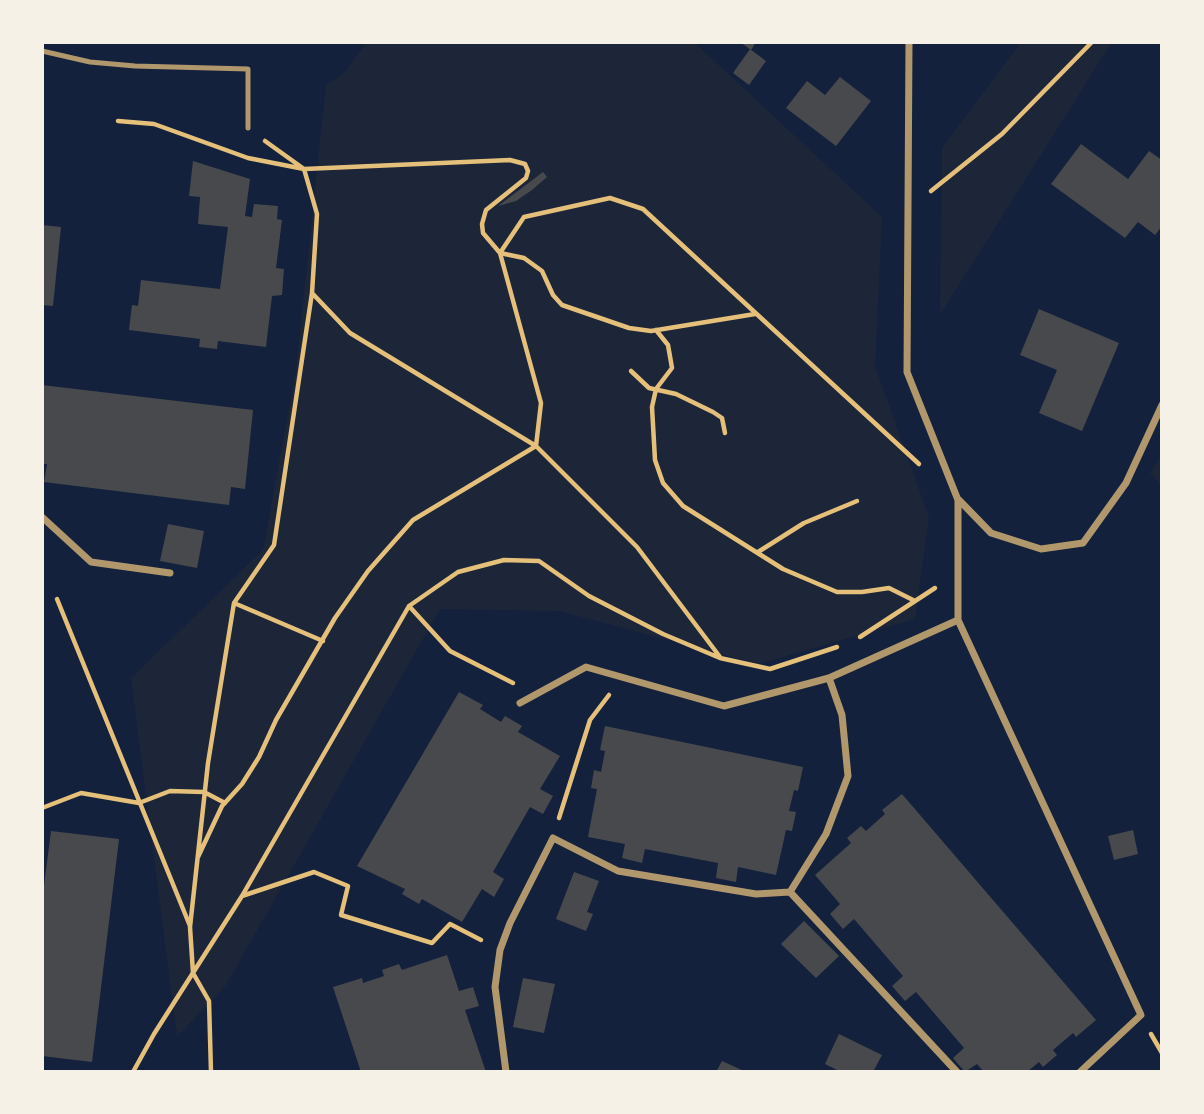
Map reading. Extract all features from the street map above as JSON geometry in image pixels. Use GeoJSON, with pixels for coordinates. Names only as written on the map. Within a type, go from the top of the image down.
{"type":"FeatureCollection","features":[{"type":"Feature","properties":{"kind":"street"},"geometry":{"type":"LineString","coordinates":[[909,42],[907,372],[958,500],[958,620],[1140,1015],[1080,1072]]}},
{"type":"Feature","properties":{"kind":"street"},"geometry":{"type":"LineString","coordinates":[[958,500],[991,533],[1041,549],[1083,543],[1126,483],[1162,404]]}},
{"type":"Feature","properties":{"kind":"street"},"geometry":{"type":"LineString","coordinates":[[42,517],[91,562],[170,573]]}},
{"type":"Feature","properties":{"kind":"street"},"geometry":{"type":"LineString","coordinates":[[520,703],[586,667],[724,706],[829,678],[958,620]]}},
{"type":"Feature","properties":{"kind":"street"},"geometry":{"type":"LineString","coordinates":[[790,892],[826,834],[848,776],[842,715],[829,678]]}},
{"type":"Feature","properties":{"kind":"street"},"geometry":{"type":"LineString","coordinates":[[506,1072],[495,988],[500,950],[510,923],[553,838],[618,871],[756,894],[790,892]]}},
{"type":"Feature","properties":{"kind":"street"},"geometry":{"type":"LineString","coordinates":[[790,892],[957,1072]]}},
{"type":"Feature","properties":{"kind":"lane"},"geometry":{"type":"LineString","coordinates":[[42,51],[124,65],[248,69],[248,128]]}},
{"type":"Feature","properties":{"kind":"path"},"geometry":{"type":"LineString","coordinates":[[908,210],[1002,134],[1092,42]]}},
{"type":"Feature","properties":{"kind":"path"},"geometry":{"type":"LineString","coordinates":[[118,121],[154,124],[248,158],[304,169],[510,160],[525,164],[528,171],[526,178],[486,210],[482,233],[500,253],[541,403],[536,446]]}},
{"type":"Feature","properties":{"kind":"path"},"geometry":{"type":"LineString","coordinates":[[211,1072],[209,1001],[194,973],[190,928],[205,792],[234,603],[274,545],[312,293],[317,214],[304,169],[248,128]]}},
{"type":"Feature","properties":{"kind":"path"},"geometry":{"type":"LineString","coordinates":[[500,253],[524,217],[610,198],[643,209],[928,472]]}},
{"type":"Feature","properties":{"kind":"path"},"geometry":{"type":"LineString","coordinates":[[500,253],[524,258],[542,271],[553,295],[562,305],[629,328],[656,330],[755,314]]}},
{"type":"Feature","properties":{"kind":"path"},"geometry":{"type":"LineString","coordinates":[[312,293],[350,333],[536,446],[638,547],[720,658]]}},
{"type":"Feature","properties":{"kind":"path"},"geometry":{"type":"LineString","coordinates":[[656,330],[668,345],[672,368],[656,389],[652,407],[655,460],[663,483],[682,506],[783,569],[837,592],[889,588],[915,601]]}},
{"type":"Feature","properties":{"kind":"path"},"geometry":{"type":"LineString","coordinates":[[631,371],[649,388],[676,394],[713,412],[722,418],[725,433]]}},
{"type":"Feature","properties":{"kind":"path"},"geometry":{"type":"LineString","coordinates":[[198,857],[225,803],[259,757],[276,720],[368,571],[414,520],[536,446]]}},
{"type":"Feature","properties":{"kind":"path"},"geometry":{"type":"LineString","coordinates":[[758,552],[804,523],[857,501]]}},
{"type":"Feature","properties":{"kind":"path"},"geometry":{"type":"LineString","coordinates":[[134,1072],[153,1034],[242,896],[409,606],[458,572],[504,560],[539,561],[589,596],[663,635],[720,658],[770,668],[850,644],[959,573]]}},
{"type":"Feature","properties":{"kind":"path"},"geometry":{"type":"LineString","coordinates":[[57,599],[190,928]]}},
{"type":"Feature","properties":{"kind":"path"},"geometry":{"type":"LineString","coordinates":[[234,603],[323,640]]}},
{"type":"Feature","properties":{"kind":"path"},"geometry":{"type":"LineString","coordinates":[[409,606],[450,651],[536,695]]}},
{"type":"Feature","properties":{"kind":"path"},"geometry":{"type":"LineString","coordinates":[[553,838],[590,720],[622,678]]}},
{"type":"Feature","properties":{"kind":"path"},"geometry":{"type":"LineString","coordinates":[[42,808],[81,793],[139,803],[170,792],[205,792],[225,803]]}},
{"type":"Feature","properties":{"kind":"path"},"geometry":{"type":"LineString","coordinates":[[242,896],[314,872],[348,886],[341,915],[432,943],[450,924],[500,950]]}},
{"type":"Feature","properties":{"kind":"shaded area"},"geometry":{"type":"Polygon","coordinates":[[[367,42],[694,42],[882,217],[875,366],[929,517],[915,619],[759,664],[559,611],[440,609],[226,985],[177,1037],[131,678],[263,550],[296,370],[326,85],[343,74],[367,42]]]}},
{"type":"Feature","properties":{"kind":"shaded area"},"geometry":{"type":"Polygon","coordinates":[[[1021,42],[1112,42],[940,315],[942,148],[1021,42]]]}},
{"type":"Feature","properties":{"kind":"shaded area"},"geometry":{"type":"Polygon","coordinates":[[[1162,454],[1162,486],[1150,473],[1162,454]]]}},
{"type":"Feature","properties":{"kind":"building"},"geometry":{"type":"Polygon","coordinates":[[[740,42],[756,42],[751,50],[740,42]]]}},
{"type":"Feature","properties":{"kind":"building"},"geometry":{"type":"Polygon","coordinates":[[[750,49],[766,61],[749,85],[733,73],[750,49]]]}},
{"type":"Feature","properties":{"kind":"building"},"geometry":{"type":"Polygon","coordinates":[[[840,77],[871,101],[836,146],[786,108],[807,81],[825,95],[840,77]]]}},
{"type":"Feature","properties":{"kind":"building"},"geometry":{"type":"Polygon","coordinates":[[[1081,144],[1128,179],[1149,151],[1162,160],[1162,226],[1155,235],[1138,222],[1125,238],[1051,184],[1081,144]]]}},
{"type":"Feature","properties":{"kind":"building"},"geometry":{"type":"Polygon","coordinates":[[[193,161],[250,179],[245,216],[252,217],[254,204],[278,206],[277,219],[282,220],[276,268],[284,269],[282,295],[272,296],[266,347],[218,341],[217,349],[199,347],[200,339],[129,330],[132,305],[138,306],[141,280],[220,289],[228,227],[198,224],[200,197],[189,196],[193,161]]]}},
{"type":"Feature","properties":{"kind":"building"},"geometry":{"type":"Polygon","coordinates":[[[543,172],[547,177],[532,190],[516,201],[498,206],[543,172]]]}},
{"type":"Feature","properties":{"kind":"building"},"geometry":{"type":"Polygon","coordinates":[[[42,225],[61,227],[53,306],[42,305],[42,225]]]}},
{"type":"Feature","properties":{"kind":"building"},"geometry":{"type":"Polygon","coordinates":[[[1039,309],[1119,343],[1082,431],[1039,413],[1057,370],[1020,355],[1039,309]]]}},
{"type":"Feature","properties":{"kind":"building"},"geometry":{"type":"Polygon","coordinates":[[[42,385],[253,410],[245,489],[231,487],[229,505],[44,482],[47,464],[42,464],[42,385]]]}},
{"type":"Feature","properties":{"kind":"building"},"geometry":{"type":"Polygon","coordinates":[[[168,524],[204,531],[197,568],[160,561],[168,524]]]}},
{"type":"Feature","properties":{"kind":"building"},"geometry":{"type":"Polygon","coordinates":[[[459,692],[483,705],[480,709],[501,722],[505,716],[522,726],[518,732],[560,756],[540,789],[553,796],[543,814],[530,807],[493,872],[504,879],[494,897],[482,889],[462,922],[422,899],[419,904],[402,894],[405,889],[357,866],[459,692]]]}},
{"type":"Feature","properties":{"kind":"building"},"geometry":{"type":"Polygon","coordinates":[[[605,726],[803,767],[798,791],[794,790],[789,811],[796,812],[792,831],[786,830],[776,875],[738,867],[736,882],[716,878],[718,863],[645,849],[642,863],[622,858],[625,844],[588,837],[597,789],[591,788],[594,770],[601,772],[605,751],[600,750],[605,726]]]}},
{"type":"Feature","properties":{"kind":"building"},"geometry":{"type":"Polygon","coordinates":[[[902,794],[1096,1020],[1076,1037],[1073,1033],[1053,1050],[1057,1055],[1043,1067],[1039,1062],[1027,1072],[984,1072],[977,1064],[965,1072],[953,1058],[964,1048],[916,992],[905,1001],[892,986],[903,976],[854,919],[843,929],[830,914],[840,904],[815,875],[851,843],[847,838],[861,826],[866,831],[885,814],[882,810],[902,794]]]}},
{"type":"Feature","properties":{"kind":"building"},"geometry":{"type":"Polygon","coordinates":[[[1133,830],[1138,854],[1114,860],[1108,836],[1133,830]]]}},
{"type":"Feature","properties":{"kind":"building"},"geometry":{"type":"Polygon","coordinates":[[[51,831],[119,839],[92,1062],[42,1056],[42,901],[51,831]]]}},
{"type":"Feature","properties":{"kind":"building"},"geometry":{"type":"Polygon","coordinates":[[[574,872],[599,881],[587,912],[593,914],[586,931],[556,919],[574,872]]]}},
{"type":"Feature","properties":{"kind":"building"},"geometry":{"type":"Polygon","coordinates":[[[804,921],[839,956],[816,978],[781,944],[804,921]]]}},
{"type":"Feature","properties":{"kind":"building"},"geometry":{"type":"Polygon","coordinates":[[[447,955],[459,991],[473,987],[479,1006],[465,1010],[486,1072],[361,1072],[333,987],[362,978],[363,983],[384,976],[382,970],[399,964],[402,970],[447,955]]]}},
{"type":"Feature","properties":{"kind":"building"},"geometry":{"type":"Polygon","coordinates":[[[523,978],[555,984],[544,1033],[513,1027],[523,978]]]}},
{"type":"Feature","properties":{"kind":"building"},"geometry":{"type":"Polygon","coordinates":[[[839,1034],[882,1055],[873,1072],[841,1072],[825,1064],[839,1034]]]}},
{"type":"Feature","properties":{"kind":"building"},"geometry":{"type":"Polygon","coordinates":[[[722,1061],[746,1072],[716,1072],[722,1061]]]}}]}
